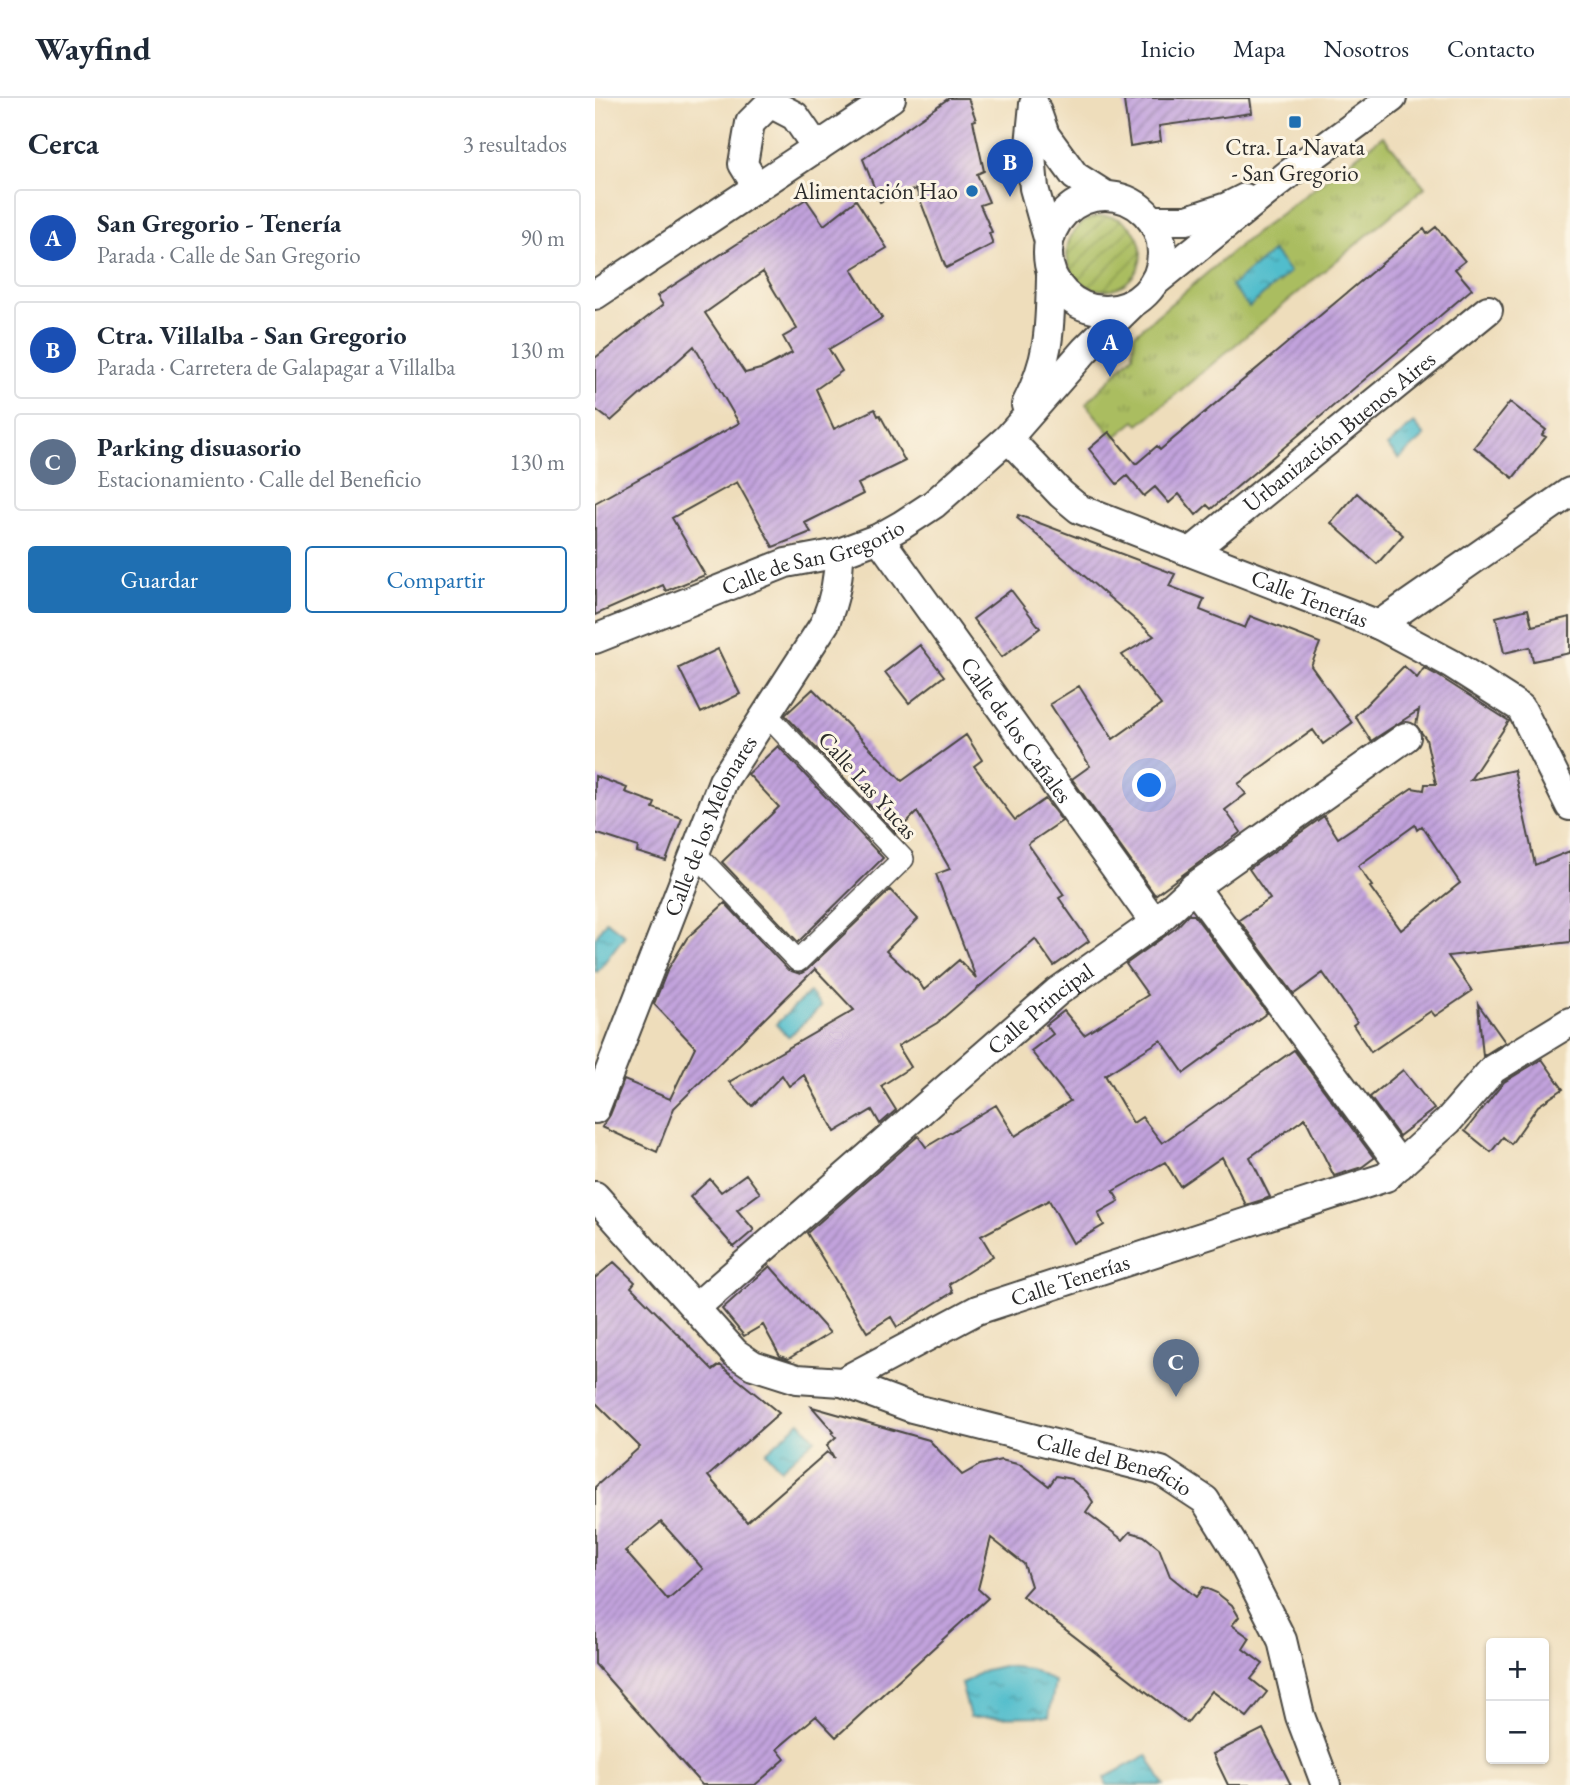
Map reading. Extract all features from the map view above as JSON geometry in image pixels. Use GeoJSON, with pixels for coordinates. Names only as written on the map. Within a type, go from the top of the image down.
{"type":"FeatureCollection","features":[{"type":"Feature","properties":{"kind":"street"},"geometry":{"type":"LineString","coordinates":[[595,295],[891,98]]}},
{"type":"Feature","properties":{"kind":"street"},"geometry":{"type":"LineString","coordinates":[[1033,101],[1030,145],[1034,188],[1048,238],[1047,258],[1051,277],[1076,304],[1094,310],[1113,311],[1131,305],[1145,295],[1155,282],[1290,173],[1392,98]]}},
{"type":"Feature","properties":{"kind":"street"},"geometry":{"type":"LineString","coordinates":[[757,187],[743,164],[750,122],[770,100],[795,116],[817,148]]}},
{"type":"Feature","properties":{"kind":"street"},"geometry":{"type":"LineString","coordinates":[[1033,101],[1045,135],[1075,176],[1105,195],[1123,198],[1140,207],[1153,220],[1161,240],[1162,261],[1155,282]]}},
{"type":"Feature","properties":{"kind":"street"},"geometry":{"type":"LineString","coordinates":[[1153,220],[1187,220],[1227,207],[1290,173]]}},
{"type":"Feature","properties":{"kind":"street"},"geometry":{"type":"LineString","coordinates":[[1048,238],[1060,216],[1080,201],[1105,195]]}},
{"type":"Feature","properties":{"kind":"street","name":"Calle de San Gregorio"},"geometry":{"type":"LineString","coordinates":[[1008,438],[1037,384],[1045,360],[1049,342],[1051,277]]}},
{"type":"Feature","properties":{"kind":"street","name":"Calle de San Gregorio"},"geometry":{"type":"LineString","coordinates":[[595,639],[762,572],[807,557],[839,553],[879,538],[934,503],[1008,438],[1085,350],[1131,305]]}},
{"type":"Feature","properties":{"kind":"street","name":"Urbanización Buenos Aires"},"geometry":{"type":"LineString","coordinates":[[1191,552],[1488,310]]}},
{"type":"Feature","properties":{"kind":"street","name":"Calle Tenerías"},"geometry":{"type":"LineString","coordinates":[[1008,438],[1061,494],[1079,509],[1379,625],[1452,664],[1521,708],[1570,806]]}},
{"type":"Feature","properties":{"kind":"street"},"geometry":{"type":"LineString","coordinates":[[1379,625],[1570,492]]}},
{"type":"Feature","properties":{"kind":"street","name":"Calle de los Cañales"},"geometry":{"type":"LineString","coordinates":[[879,538],[1155,922]]}},
{"type":"Feature","properties":{"kind":"street","name":"Calle de los Melonares"},"geometry":{"type":"LineString","coordinates":[[595,1109],[723,782],[825,622],[838,588],[839,553]]}},
{"type":"Feature","properties":{"kind":"street","name":"Calle Las Yucas"},"geometry":{"type":"LineString","coordinates":[[694,852],[798,961],[903,859],[766,714]]}},
{"type":"Feature","properties":{"kind":"street","name":"Calle Principal"},"geometry":{"type":"LineString","coordinates":[[695,1308],[1057,992],[1155,922],[1194,887],[1406,737]]}},
{"type":"Feature","properties":{"kind":"street"},"geometry":{"type":"LineString","coordinates":[[1194,887],[1400,1165]]}},
{"type":"Feature","properties":{"kind":"street","name":"Calle Tenerías"},"geometry":{"type":"LineString","coordinates":[[842,1382],[977,1310],[1386,1177],[1448,1121],[1493,1069],[1570,1023]]}},
{"type":"Feature","properties":{"kind":"street"},"geometry":{"type":"LineString","coordinates":[[595,1196],[735,1353],[753,1365],[797,1379],[842,1382]]}},
{"type":"Feature","properties":{"kind":"street","name":"Calle del Beneficio"},"geometry":{"type":"LineString","coordinates":[[842,1382],[912,1408],[1161,1471],[1205,1500],[1238,1553],[1282,1640],[1300,1716],[1326,1785]]}},
{"type":"Feature","properties":{"kind":"green space"},"geometry":{"type":"Polygon","coordinates":[[[1383,136],[1425,187],[1139,425],[1135,421],[1114,438],[1086,404],[1133,355],[1134,335],[1240,245],[1383,136]]]}},
{"type":"Feature","properties":{"kind":"green space"},"geometry":{"type":"Polygon","coordinates":[[[1104,216],[1118,219],[1130,227],[1138,239],[1141,253],[1138,267],[1130,279],[1118,287],[1104,290],[1090,287],[1078,279],[1070,267],[1067,253],[1070,239],[1078,227],[1090,219],[1104,216]]]}},
{"type":"Feature","properties":{"kind":"water"},"geometry":{"type":"Polygon","coordinates":[[[1273,251],[1290,272],[1249,307],[1231,286],[1273,251]]]}},
{"type":"Feature","properties":{"kind":"water"},"geometry":{"type":"Polygon","coordinates":[[[1414,423],[1425,436],[1399,459],[1387,446],[1414,423]]]}},
{"type":"Feature","properties":{"kind":"water"},"geometry":{"type":"Polygon","coordinates":[[[606,921],[625,935],[597,972],[595,938],[606,921]]]}},
{"type":"Feature","properties":{"kind":"water"},"geometry":{"type":"Polygon","coordinates":[[[809,993],[821,1007],[788,1037],[776,1024],[809,993]]]}},
{"type":"Feature","properties":{"kind":"water"},"geometry":{"type":"Polygon","coordinates":[[[800,1422],[815,1439],[781,1469],[766,1452],[800,1422]]]}},
{"type":"Feature","properties":{"kind":"water"},"geometry":{"type":"Polygon","coordinates":[[[1003,1666],[1031,1669],[1055,1682],[1049,1716],[970,1717],[961,1684],[985,1670],[1003,1666]]]}},
{"type":"Feature","properties":{"kind":"water"},"geometry":{"type":"Polygon","coordinates":[[[1147,1755],[1164,1785],[1107,1785],[1104,1778],[1147,1755]]]}},
{"type":"Feature","properties":{"kind":"building"},"geometry":{"type":"Polygon","coordinates":[[[949,98],[968,98],[976,120],[973,121],[984,171],[977,174],[989,202],[980,205],[992,232],[989,233],[993,244],[946,268],[916,189],[880,202],[863,159],[949,98]]]}},
{"type":"Feature","properties":{"kind":"building"},"geometry":{"type":"Polygon","coordinates":[[[1148,98],[1250,98],[1252,113],[1159,126],[1161,141],[1130,146],[1124,101],[1148,98]]]}},
{"type":"Feature","properties":{"kind":"building"},"geometry":{"type":"Polygon","coordinates":[[[806,199],[824,225],[856,200],[887,248],[852,269],[882,318],[829,349],[842,371],[816,389],[834,429],[875,409],[905,461],[858,484],[863,494],[805,523],[811,532],[773,547],[737,482],[672,518],[705,575],[666,591],[663,585],[595,615],[595,503],[739,423],[694,346],[611,421],[595,409],[595,358],[663,305],[657,296],[806,199]],[[763,272],[705,313],[745,373],[764,368],[792,353],[783,337],[797,329],[763,272]]]}},
{"type":"Feature","properties":{"kind":"building"},"geometry":{"type":"Polygon","coordinates":[[[1436,227],[1465,261],[1455,269],[1472,289],[1211,509],[1207,505],[1196,515],[1179,494],[1169,503],[1155,487],[1144,496],[1127,476],[1117,484],[1089,449],[1109,432],[1136,464],[1157,446],[1160,450],[1411,239],[1424,229],[1427,234],[1436,227]]]}},
{"type":"Feature","properties":{"kind":"building"},"geometry":{"type":"Polygon","coordinates":[[[1510,402],[1546,430],[1542,435],[1546,437],[1513,478],[1474,447],[1510,402]]]}},
{"type":"Feature","properties":{"kind":"building"},"geometry":{"type":"Polygon","coordinates":[[[1357,493],[1403,535],[1377,564],[1331,523],[1357,493]]]}},
{"type":"Feature","properties":{"kind":"building"},"geometry":{"type":"Polygon","coordinates":[[[1018,515],[1175,574],[1169,586],[1204,599],[1200,610],[1245,628],[1250,616],[1320,643],[1311,666],[1352,723],[1323,744],[1313,730],[1238,784],[1246,794],[1225,810],[1241,832],[1155,895],[1072,779],[1090,766],[1050,704],[1079,686],[1113,739],[1161,705],[1122,655],[1154,636],[1017,518],[1018,515]]]}},
{"type":"Feature","properties":{"kind":"building"},"geometry":{"type":"Polygon","coordinates":[[[1011,590],[1040,628],[1002,657],[973,619],[1011,590]]]}},
{"type":"Feature","properties":{"kind":"building"},"geometry":{"type":"Polygon","coordinates":[[[1528,609],[1532,626],[1570,617],[1570,653],[1533,661],[1530,647],[1504,653],[1496,617],[1528,609]]]}},
{"type":"Feature","properties":{"kind":"building"},"geometry":{"type":"Polygon","coordinates":[[[920,645],[944,676],[909,703],[885,672],[920,645]]]}},
{"type":"Feature","properties":{"kind":"building"},"geometry":{"type":"Polygon","coordinates":[[[718,649],[740,694],[701,713],[679,668],[718,649]]]}},
{"type":"Feature","properties":{"kind":"building"},"geometry":{"type":"Polygon","coordinates":[[[1404,666],[1417,678],[1424,668],[1437,675],[1509,721],[1470,780],[1514,770],[1535,865],[1570,851],[1570,942],[1448,956],[1472,991],[1435,1016],[1431,1011],[1371,1052],[1353,1025],[1357,1022],[1323,973],[1294,994],[1239,920],[1270,899],[1249,869],[1324,816],[1338,838],[1412,788],[1424,790],[1425,784],[1436,784],[1426,739],[1416,725],[1419,710],[1371,741],[1355,716],[1404,666]],[[1415,825],[1358,866],[1401,930],[1460,883],[1422,826],[1417,830],[1415,825]]]}},
{"type":"Feature","properties":{"kind":"building"},"geometry":{"type":"Polygon","coordinates":[[[813,689],[902,781],[966,735],[982,760],[974,766],[1015,820],[1045,799],[1062,821],[1028,844],[1064,895],[1059,898],[1089,941],[1054,966],[1035,939],[937,1023],[898,1046],[911,1067],[881,1086],[896,1110],[880,1124],[872,1110],[835,1132],[804,1075],[789,1086],[782,1075],[752,1106],[729,1082],[854,1010],[815,969],[674,1108],[657,1152],[602,1127],[610,1115],[624,1080],[670,1099],[695,1047],[654,1004],[667,971],[687,938],[725,903],[788,970],[800,974],[890,890],[918,919],[886,951],[924,990],[959,960],[976,978],[936,874],[950,869],[917,812],[896,833],[785,715],[813,689]]]}},
{"type":"Feature","properties":{"kind":"building"},"geometry":{"type":"Polygon","coordinates":[[[778,746],[883,858],[798,942],[722,862],[779,807],[748,774],[778,746]]]}},
{"type":"Feature","properties":{"kind":"building"},"geometry":{"type":"Polygon","coordinates":[[[595,776],[627,788],[625,792],[655,803],[653,808],[682,818],[666,861],[637,852],[638,847],[595,833],[595,776]]]}},
{"type":"Feature","properties":{"kind":"building"},"geometry":{"type":"Polygon","coordinates":[[[1188,915],[1194,915],[1267,1013],[1184,1073],[1161,1040],[1105,1075],[1133,1123],[1142,1117],[1162,1143],[1294,1050],[1374,1158],[1362,1167],[1334,1176],[1305,1118],[1250,1157],[1270,1197],[1265,1199],[1246,1205],[1222,1157],[1180,1186],[1165,1162],[1113,1191],[1119,1201],[1098,1213],[1104,1225],[1073,1243],[1049,1200],[981,1236],[993,1256],[949,1284],[953,1292],[897,1327],[891,1317],[867,1332],[807,1233],[918,1136],[926,1147],[996,1105],[1015,1136],[1070,1101],[1031,1051],[1053,1034],[1046,1025],[1064,1011],[1084,1035],[1148,995],[1126,964],[1176,928],[1188,915]]]}},
{"type":"Feature","properties":{"kind":"building"},"geometry":{"type":"Polygon","coordinates":[[[1478,1004],[1505,1042],[1483,1056],[1478,1004]]]}},
{"type":"Feature","properties":{"kind":"building"},"geometry":{"type":"Polygon","coordinates":[[[1542,1059],[1563,1089],[1538,1106],[1511,1144],[1503,1137],[1491,1152],[1465,1131],[1504,1082],[1542,1059]]]}},
{"type":"Feature","properties":{"kind":"building"},"geometry":{"type":"Polygon","coordinates":[[[1403,1070],[1434,1109],[1399,1136],[1370,1097],[1403,1070]]]}},
{"type":"Feature","properties":{"kind":"building"},"geometry":{"type":"Polygon","coordinates":[[[746,1174],[760,1193],[737,1210],[754,1230],[734,1247],[690,1197],[710,1179],[721,1192],[746,1174]]]}},
{"type":"Feature","properties":{"kind":"building"},"geometry":{"type":"Polygon","coordinates":[[[614,1262],[635,1282],[631,1287],[713,1370],[720,1365],[779,1413],[708,1476],[747,1522],[827,1452],[834,1458],[827,1445],[836,1437],[832,1433],[834,1432],[812,1407],[929,1440],[962,1475],[980,1465],[1001,1460],[1021,1465],[1049,1486],[1056,1476],[1071,1479],[1086,1491],[1093,1502],[1086,1512],[1123,1540],[1130,1532],[1144,1536],[1159,1548],[1170,1576],[1196,1597],[1203,1587],[1217,1593],[1232,1605],[1239,1617],[1232,1625],[1250,1638],[1243,1649],[1263,1664],[1251,1679],[1267,1692],[1247,1717],[1212,1691],[1187,1723],[1022,1596],[1031,1586],[1024,1564],[991,1538],[978,1589],[988,1598],[836,1737],[816,1716],[777,1749],[785,1759],[755,1785],[702,1785],[595,1664],[595,1487],[640,1447],[595,1402],[595,1278],[614,1262]],[[661,1522],[625,1551],[668,1600],[703,1569],[661,1522]]]}},
{"type":"Feature","properties":{"kind":"building"},"geometry":{"type":"Polygon","coordinates":[[[770,1266],[830,1333],[788,1359],[780,1356],[763,1325],[744,1336],[722,1309],[770,1266]]]}},
{"type":"Feature","properties":{"kind":"building"},"geometry":{"type":"Polygon","coordinates":[[[1263,1729],[1291,1785],[1228,1785],[1213,1754],[1263,1729]]]}},
{"type":"Feature","properties":{"kind":"place","name":"Ctra. La Navata - San Gregorio"},"geometry":{"type":"Point","coordinates":[1295,122]}},
{"type":"Feature","properties":{"kind":"place","name":"Alimentación Hao"},"geometry":{"type":"Point","coordinates":[972,191]}},
{"type":"Feature","properties":{"kind":"place","name":"Ctra. Villalba - San Gregorio"},"geometry":{"type":"Point","coordinates":[1010,197]}},
{"type":"Feature","properties":{"kind":"place","name":"San Gregorio - Tenería"},"geometry":{"type":"Point","coordinates":[1110,377]}},
{"type":"Feature","properties":{"kind":"place","name":"Parking disuasorio"},"geometry":{"type":"Point","coordinates":[1176,1397]}}]}
